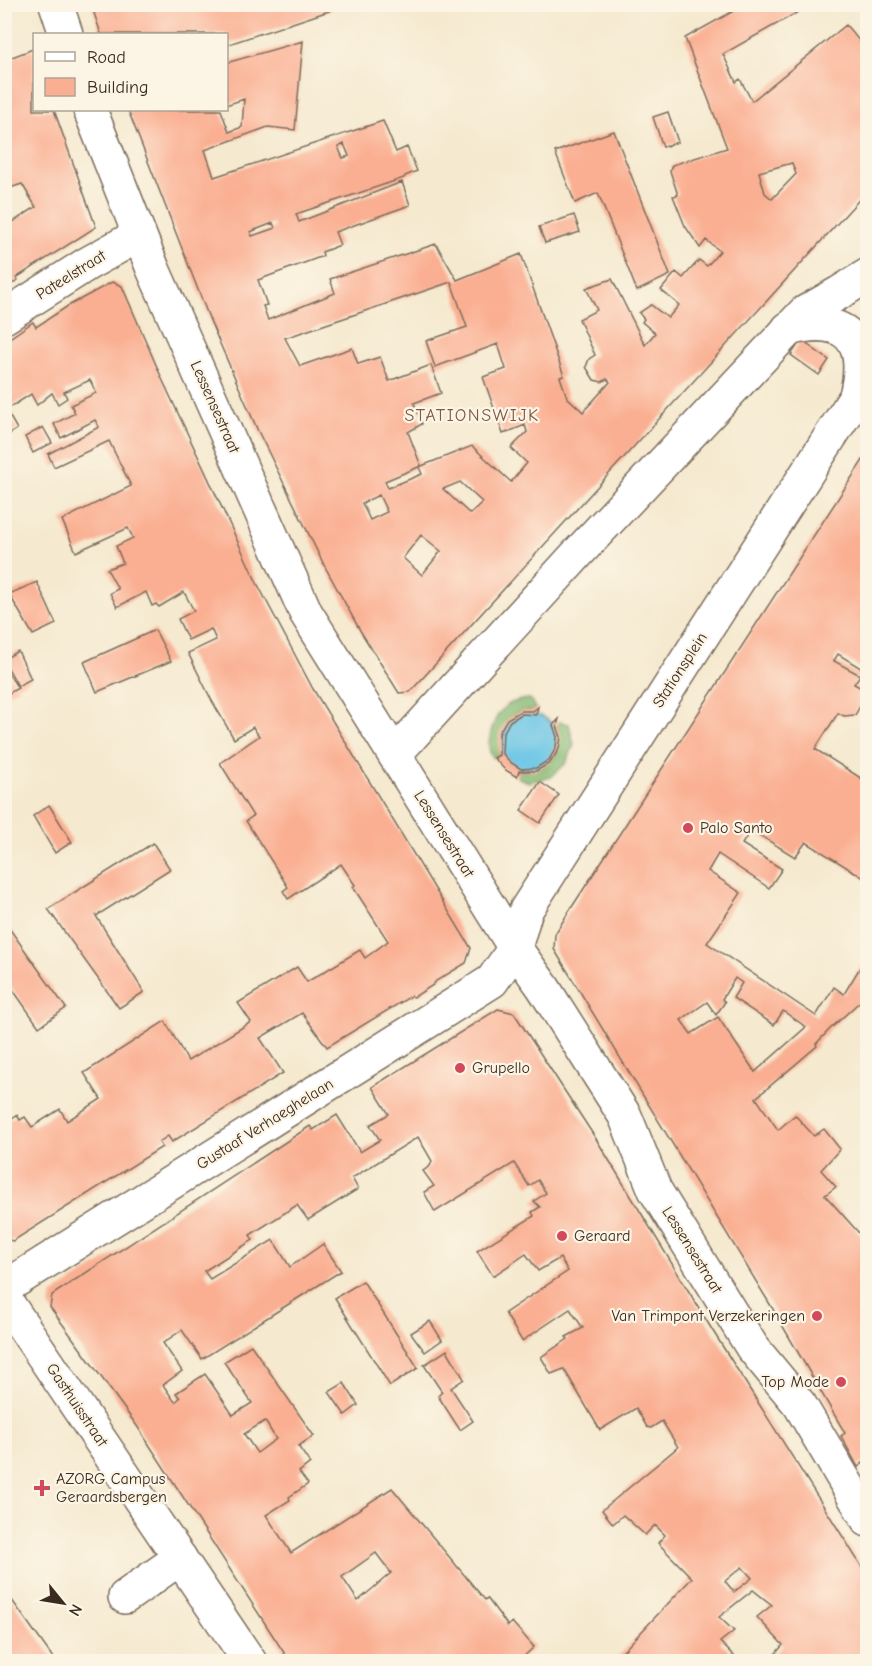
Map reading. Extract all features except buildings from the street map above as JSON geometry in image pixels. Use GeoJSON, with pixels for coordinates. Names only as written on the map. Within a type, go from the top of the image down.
{"type":"FeatureCollection","features":[{"type":"Feature","properties":{"kind":"street"},"geometry":{"type":"LineString","coordinates":[[56,4],[66,33]]}},
{"type":"Feature","properties":{"kind":"street","name":"Lessensestraat"},"geometry":{"type":"LineString","coordinates":[[90,111],[140,235],[306,613],[515,948],[543,987],[625,1116],[655,1190],[691,1249],[752,1347],[800,1405],[867,1520]]}},
{"type":"Feature","properties":{"kind":"street","name":"Pateelstraat"},"geometry":{"type":"LineString","coordinates":[[4,317],[87,264],[140,235]]}},
{"type":"Feature","properties":{"kind":"street"},"geometry":{"type":"LineString","coordinates":[[395,754],[579,552],[788,329],[804,313],[867,275]]}},
{"type":"Feature","properties":{"kind":"street","name":"Stationsplein"},"geometry":{"type":"LineString","coordinates":[[515,948],[526,910],[862,387],[859,352],[851,338],[841,330],[820,324],[807,324],[788,329]]}},
{"type":"Feature","properties":{"kind":"street","name":"Gustaaf Verhaeghelaan"},"geometry":{"type":"LineString","coordinates":[[4,1288],[492,981],[515,948]]}},
{"type":"Feature","properties":{"kind":"street","name":"Gasthuisstraat"},"geometry":{"type":"LineString","coordinates":[[4,1298],[250,1662]]}},
{"type":"Feature","properties":{"kind":"street"},"geometry":{"type":"LineString","coordinates":[[125,1598],[180,1558]]}},
{"type":"Feature","properties":{"kind":"green space"},"geometry":{"type":"Polygon","coordinates":[[[530,699],[535,708],[533,711],[521,711],[507,719],[499,755],[494,758],[489,747],[489,740],[499,713],[512,703],[530,699]]]}},
{"type":"Feature","properties":{"kind":"green space"},"geometry":{"type":"Polygon","coordinates":[[[559,722],[569,724],[574,745],[566,763],[551,777],[529,782],[517,777],[519,771],[538,768],[552,760],[559,745],[557,726],[559,722]]]}},
{"type":"Feature","properties":{"kind":"water"},"geometry":{"type":"Polygon","coordinates":[[[522,714],[540,716],[551,722],[556,732],[556,744],[551,755],[544,764],[533,769],[517,767],[502,753],[505,730],[522,714]]]}},
{"type":"Feature","properties":{"kind":"place","name":"Palo Santo"},"geometry":{"type":"Point","coordinates":[688,828]}},
{"type":"Feature","properties":{"kind":"place","name":"Grupello"},"geometry":{"type":"Point","coordinates":[460,1068]}},
{"type":"Feature","properties":{"kind":"place","name":"Geraard"},"geometry":{"type":"Point","coordinates":[562,1236]}},
{"type":"Feature","properties":{"kind":"place","name":"Van Trimpont Verzekeringen"},"geometry":{"type":"Point","coordinates":[817,1316]}},
{"type":"Feature","properties":{"kind":"place","name":"Top Mode"},"geometry":{"type":"Point","coordinates":[841,1382]}},
{"type":"Feature","properties":{"kind":"place","name":"AZORG Campus Geraardsbergen"},"geometry":{"type":"Point","coordinates":[42,1488]}},
{"type":"Feature","properties":{"kind":"district","name":"STATIONSWIJK"},"geometry":{"type":"Point","coordinates":[472,415]}}]}
